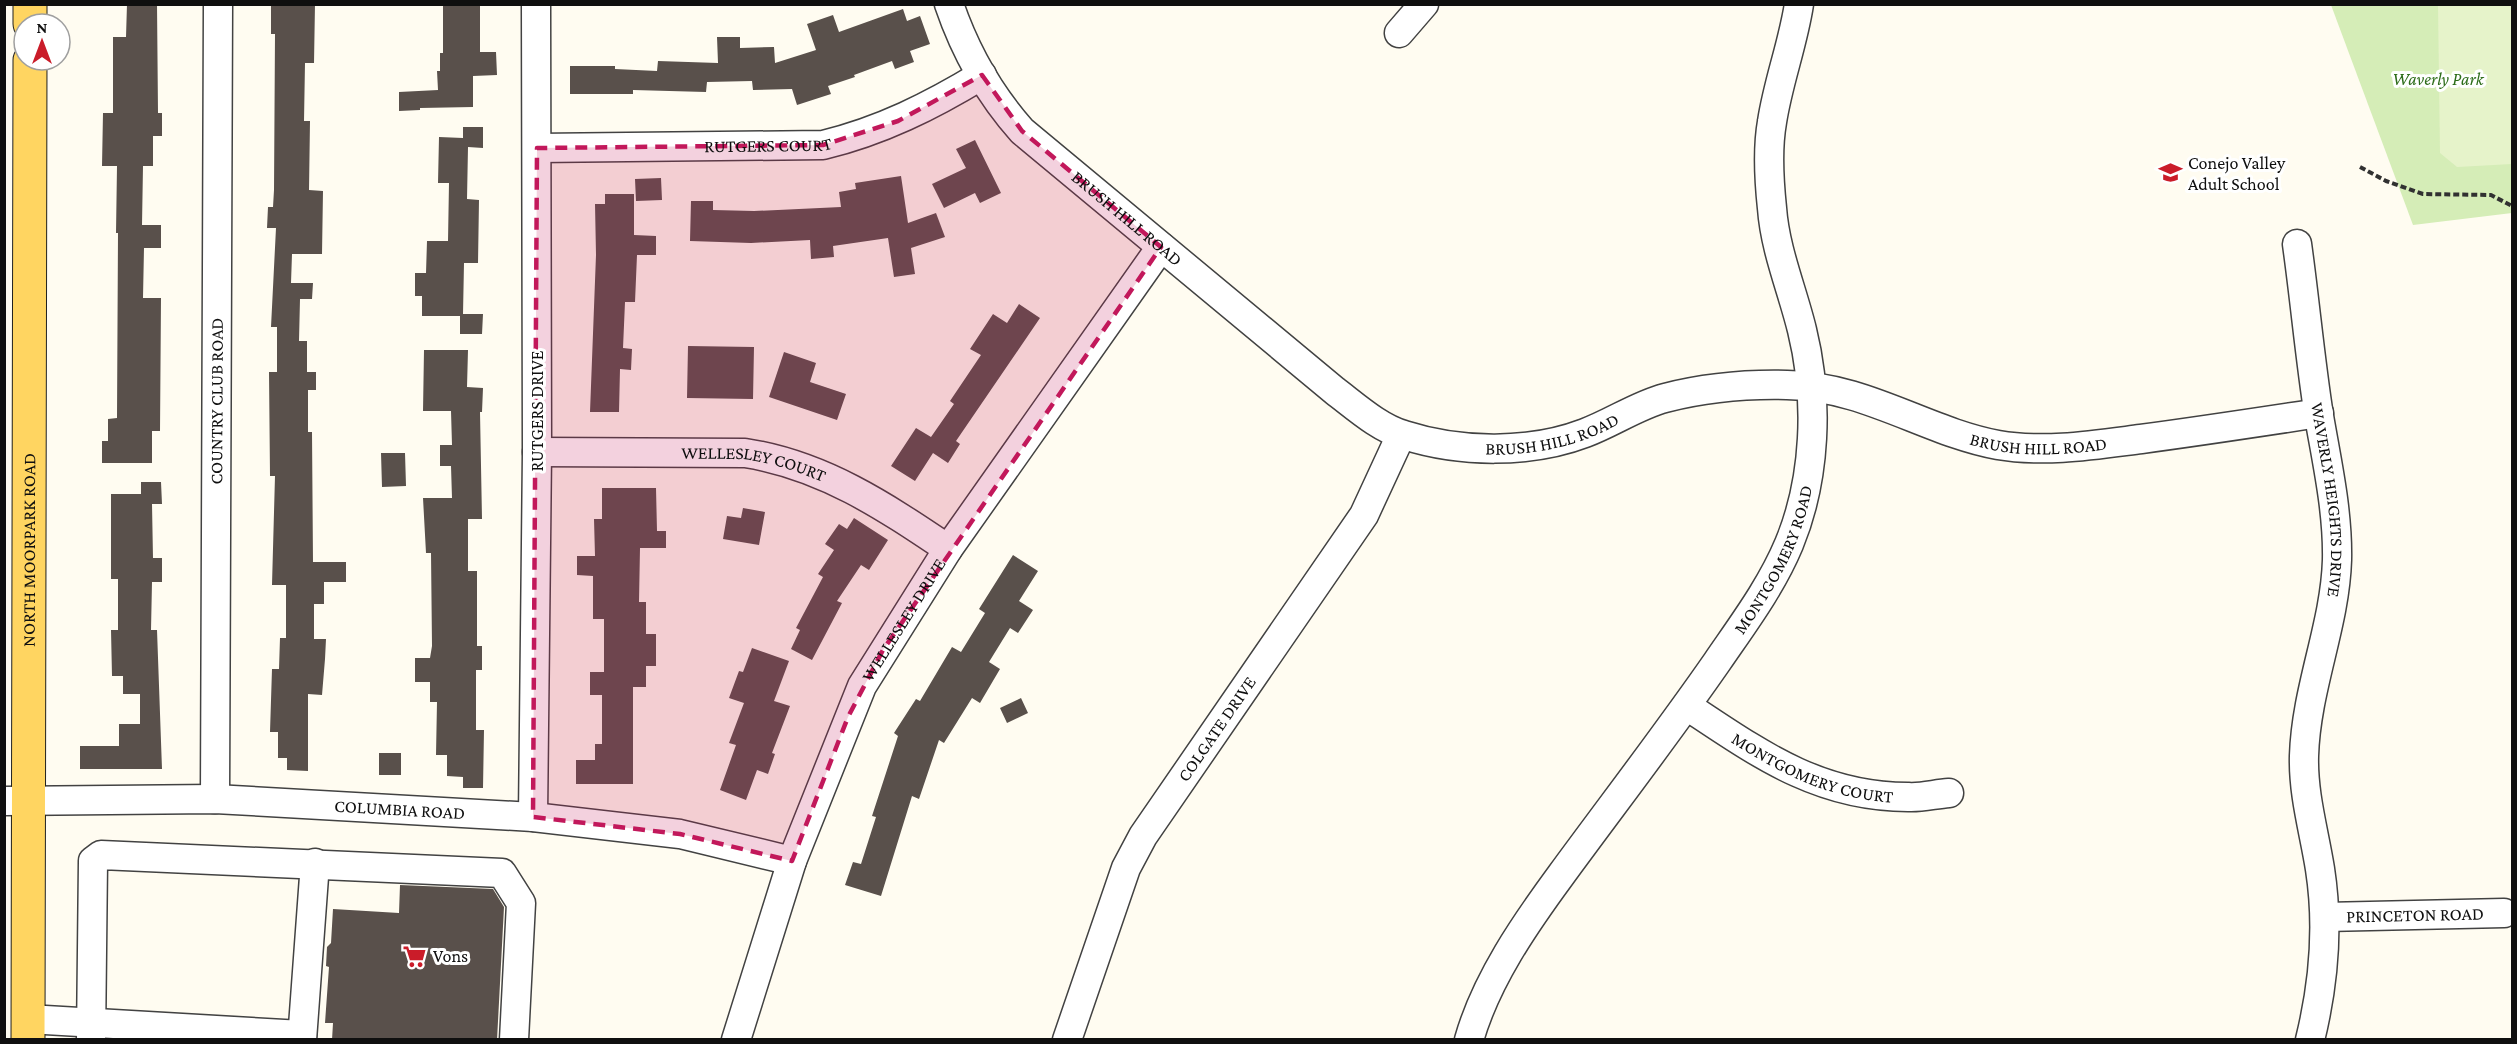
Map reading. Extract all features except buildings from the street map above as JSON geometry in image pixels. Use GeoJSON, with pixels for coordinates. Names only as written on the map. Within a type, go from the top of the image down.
{"type":"FeatureCollection","features":[{"type":"Feature","properties":{"kind":"main road","name":"NORTH MOORPARK ROAD"},"geometry":{"type":"LineString","coordinates":[[28,1029],[17,800],[30,72]]}},
{"type":"Feature","properties":{"kind":"street","name":"COUNTRY CLUB ROAD"},"geometry":{"type":"LineString","coordinates":[[215,799],[218,4]]}},
{"type":"Feature","properties":{"kind":"street","name":"RUTGERS DRIVE"},"geometry":{"type":"LineString","coordinates":[[533,817],[537,452],[536,4]]}},
{"type":"Feature","properties":{"kind":"street","name":"BRUSH HILL ROAD"},"geometry":{"type":"LineString","coordinates":[[949,4],[982,75],[1002,109],[1022,131],[1360,410],[1401,435],[1455,445],[1487,448],[1532,447],[1583,434],[1663,399],[1707,389],[1786,385],[1810,386],[1876,401],[1965,436],[2021,447],[2089,446],[2319,413]]}},
{"type":"Feature","properties":{"kind":"street"},"geometry":{"type":"LineString","coordinates":[[1399,33],[1424,4]]}},
{"type":"Feature","properties":{"kind":"street","name":"MONTGOMERY ROAD"},"geometry":{"type":"LineString","coordinates":[[1476,1037],[1496,976],[1533,914],[1687,706],[1757,603],[1788,546],[1798,519],[1809,469],[1813,425],[1810,386],[1803,332],[1779,254],[1772,210],[1769,157],[1772,123],[1799,4]]}},
{"type":"Feature","properties":{"kind":"street","name":"RUTGERS COURT"},"geometry":{"type":"LineString","coordinates":[[537,148],[823,145],[862,136],[898,121],[982,75]]}},
{"type":"Feature","properties":{"kind":"street","name":"WAVERLY HEIGHTS DRIVE"},"geometry":{"type":"LineString","coordinates":[[2297,244],[2319,413],[2336,516],[2337,560],[2333,592],[2308,704],[2304,757],[2306,801],[2320,869],[2325,917],[2325,958],[2319,1004],[2310,1040]]}},
{"type":"Feature","properties":{"kind":"street","name":"WELLESLEY DRIVE"},"geometry":{"type":"LineString","coordinates":[[736,1040],[792,861],[862,686],[948,549],[1161,247]]}},
{"type":"Feature","properties":{"kind":"street","name":"COLGATE DRIVE"},"geometry":{"type":"LineString","coordinates":[[1067,1040],[1126,868],[1143,836],[1364,515],[1401,435]]}},
{"type":"Feature","properties":{"kind":"street","name":"WELLESLEY COURT"},"geometry":{"type":"LineString","coordinates":[[537,452],[745,453],[772,457],[824,474],[849,486],[948,549]]}},
{"type":"Feature","properties":{"kind":"street","name":"MONTGOMERY COURT"},"geometry":{"type":"LineString","coordinates":[[1687,706],[1782,767],[1818,782],[1849,790],[1908,798],[1949,793]]}},
{"type":"Feature","properties":{"kind":"street","name":"COLUMBIA ROAD"},"geometry":{"type":"LineString","coordinates":[[17,800],[215,799],[533,817],[680,834],[792,861]]}},
{"type":"Feature","properties":{"kind":"street"},"geometry":{"type":"LineString","coordinates":[[90,1031],[93,861],[101,855],[502,873],[521,903],[514,1040]]}},
{"type":"Feature","properties":{"kind":"street"},"geometry":{"type":"LineString","coordinates":[[28,1029],[302,1037],[315,863]]}},
{"type":"Feature","properties":{"kind":"street","name":"PRINCETON ROAD"},"geometry":{"type":"LineString","coordinates":[[2325,917],[2504,913]]}},
{"type":"Feature","properties":{"kind":"path"},"geometry":{"type":"LineString","coordinates":[[2360,167],[2386,181],[2423,194],[2491,195],[2512,206]]}},
{"type":"Feature","properties":{"kind":"highlighted area"},"geometry":{"type":"Polygon","coordinates":[[[982,75],[1022,131],[1161,247],[883,650],[848,717],[792,861],[680,834],[533,817],[537,148],[823,145],[898,121],[982,75]]]}},
{"type":"Feature","properties":{"kind":"green space","name":"Waverly Park"},"geometry":{"type":"Polygon","coordinates":[[[2331,5],[2512,5],[2512,213],[2413,225],[2331,5]]]}},
{"type":"Feature","properties":{"kind":"green space"},"geometry":{"type":"Polygon","coordinates":[[[2438,5],[2512,5],[2512,164],[2457,167],[2440,153],[2438,5]]]}},
{"type":"Feature","properties":{"kind":"place","name":"Conejo Valley Adult School"},"geometry":{"type":"Point","coordinates":[2170,173]}},
{"type":"Feature","properties":{"kind":"place","name":"Vons"},"geometry":{"type":"Point","coordinates":[415,956]}}]}
